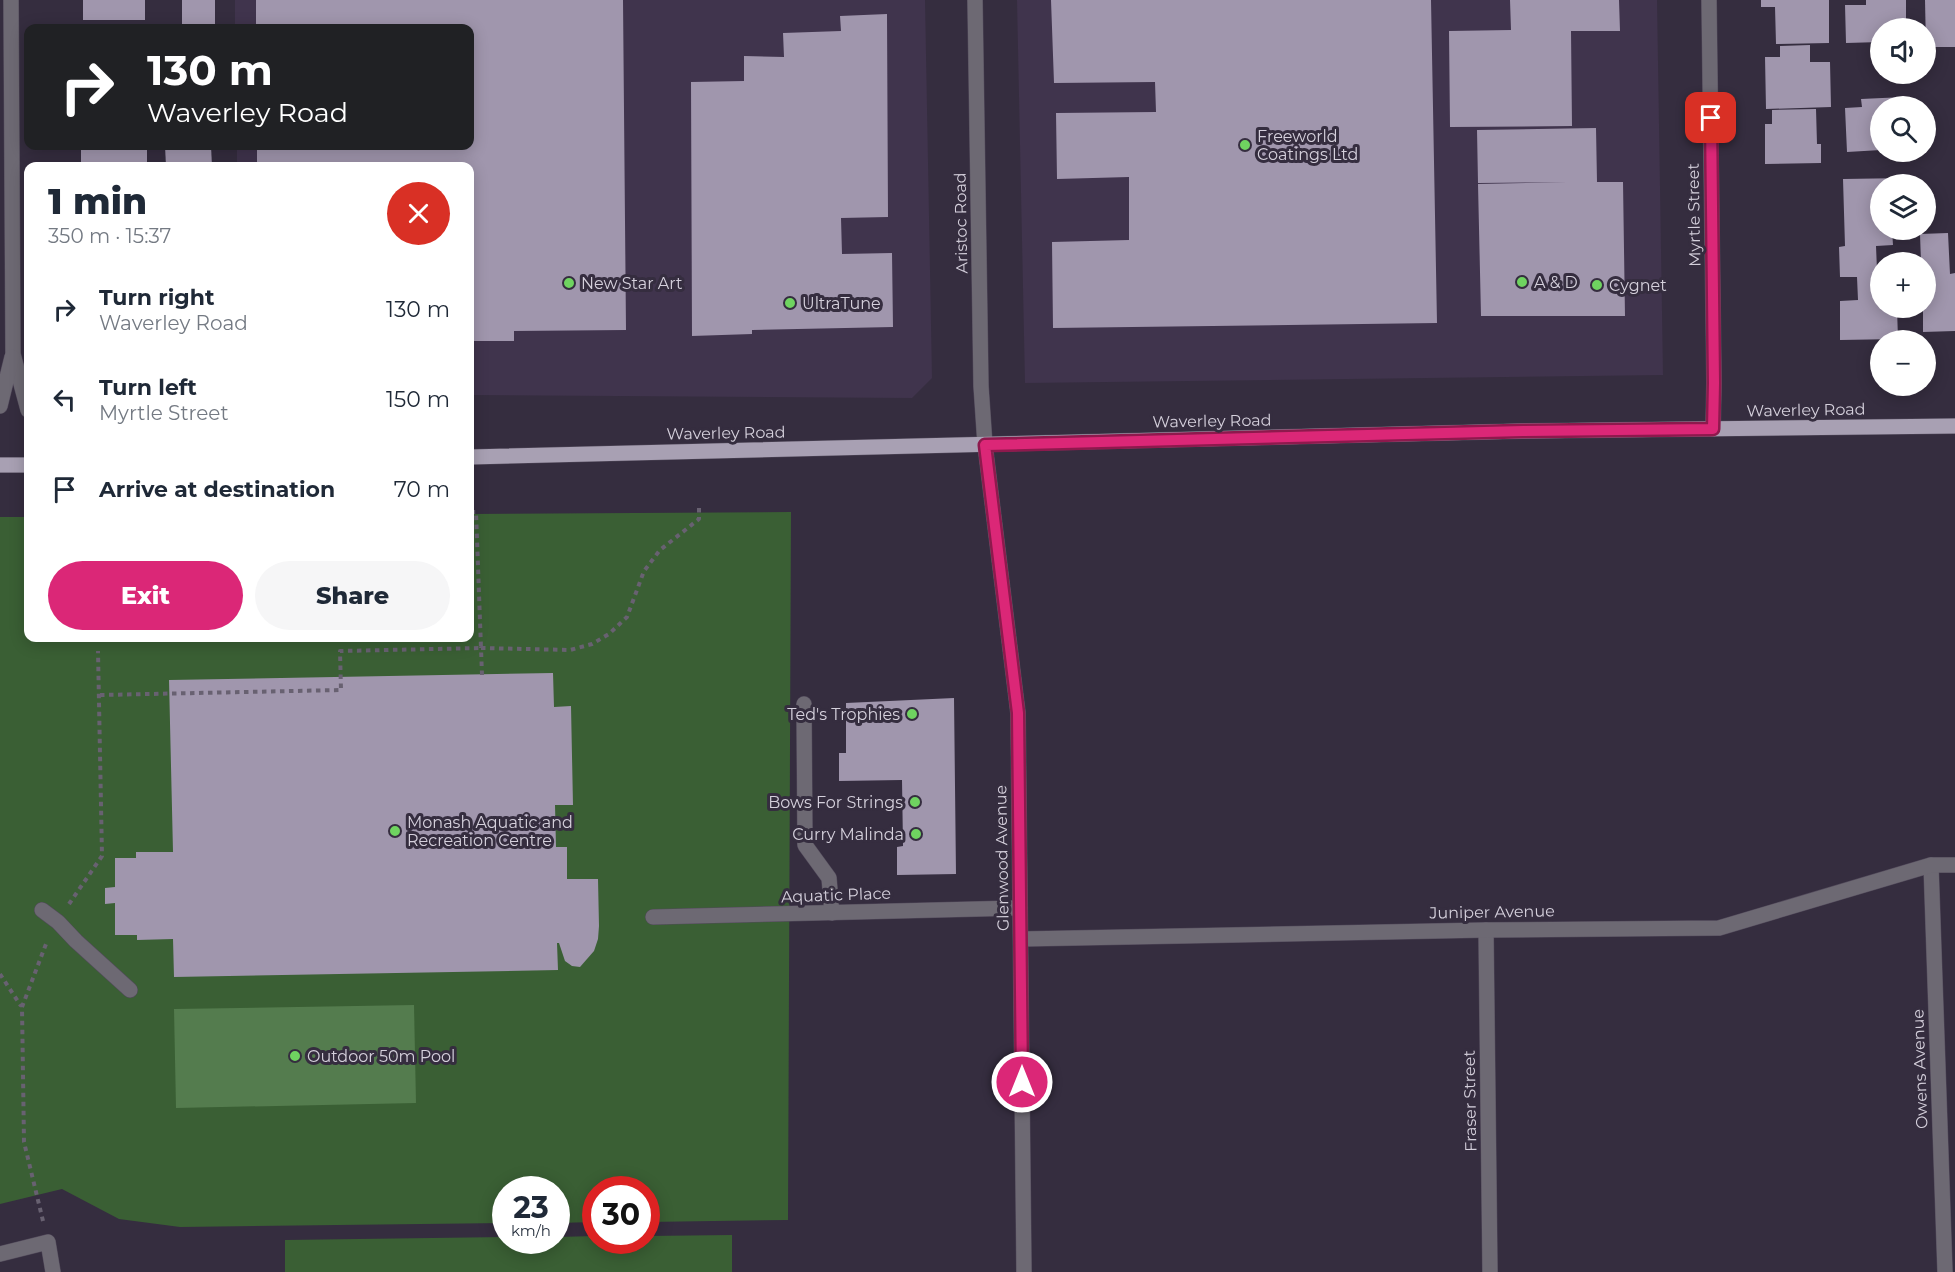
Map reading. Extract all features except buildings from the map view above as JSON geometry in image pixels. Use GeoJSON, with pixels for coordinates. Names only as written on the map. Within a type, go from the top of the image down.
{"type":"FeatureCollection","features":[{"type":"Feature","properties":{"kind":"main road","name":"Waverley Road"},"geometry":{"type":"LineString","coordinates":[[474,457],[1523,431],[1955,426]]}},
{"type":"Feature","properties":{"kind":"main road"},"geometry":{"type":"LineString","coordinates":[[0,465],[24,465]]}},
{"type":"Feature","properties":{"kind":"street"},"geometry":{"type":"LineString","coordinates":[[10,0],[13,354],[24,398]]}},
{"type":"Feature","properties":{"kind":"street","name":"Aristoc Road"},"geometry":{"type":"LineString","coordinates":[[975,0],[981,386],[985,445]]}},
{"type":"Feature","properties":{"kind":"street","name":"Myrtle Street"},"geometry":{"type":"LineString","coordinates":[[1709,0],[1713,429]]}},
{"type":"Feature","properties":{"kind":"street"},"geometry":{"type":"LineString","coordinates":[[0,406],[13,354]]}},
{"type":"Feature","properties":{"kind":"street","name":"Glenwood Avenue"},"geometry":{"type":"LineString","coordinates":[[985,445],[1018,713],[1024,1272]]}},
{"type":"Feature","properties":{"kind":"street"},"geometry":{"type":"LineString","coordinates":[[804,704],[805,845],[829,878],[832,913]]}},
{"type":"Feature","properties":{"kind":"street","name":"Juniper Avenue"},"geometry":{"type":"LineString","coordinates":[[1021,939],[1719,928],[1931,865],[1955,865]]}},
{"type":"Feature","properties":{"kind":"street","name":"Owens Avenue"},"geometry":{"type":"LineString","coordinates":[[1931,865],[1946,1272]]}},
{"type":"Feature","properties":{"kind":"street","name":"Aquatic Place"},"geometry":{"type":"LineString","coordinates":[[653,917],[1020,908]]}},
{"type":"Feature","properties":{"kind":"street"},"geometry":{"type":"LineString","coordinates":[[42,910],[58,922],[130,990]]}},
{"type":"Feature","properties":{"kind":"street","name":"Fraser Street"},"geometry":{"type":"LineString","coordinates":[[1486,930],[1490,1272]]}},
{"type":"Feature","properties":{"kind":"street"},"geometry":{"type":"LineString","coordinates":[[0,1254],[48,1242],[53,1272]]}},
{"type":"Feature","properties":{"kind":"path"},"geometry":{"type":"LineString","coordinates":[[100,695],[341,690],[340,651],[481,648],[570,650],[592,644],[609,634],[627,617],[644,571],[660,550],[699,519],[699,508]]}},
{"type":"Feature","properties":{"kind":"path"},"geometry":{"type":"LineString","coordinates":[[474,512],[476,512],[482,675]]}},
{"type":"Feature","properties":{"kind":"path"},"geometry":{"type":"LineString","coordinates":[[0,974],[22,1007]]}},
{"type":"Feature","properties":{"kind":"shaded area"},"geometry":{"type":"Polygon","coordinates":[[[235,0],[925,0],[932,378],[912,398],[474,395],[474,162],[237,162],[237,150],[474,150],[474,24],[235,24],[235,0]]]}},
{"type":"Feature","properties":{"kind":"shaded area"},"geometry":{"type":"Polygon","coordinates":[[[1017,0],[1657,0],[1663,375],[1025,383],[1017,0]]]}},
{"type":"Feature","properties":{"kind":"shaded area","name":"Monash Aquatic and Recreation Centre"},"geometry":{"type":"Polygon","coordinates":[[[791,512],[788,1220],[660,1222],[660,1176],[582,1176],[582,1222],[570,1223],[570,1176],[492,1176],[492,1223],[180,1227],[119,1219],[62,1189],[0,1204],[0,517],[24,517],[24,642],[474,642],[474,514],[791,512]]]}},
{"type":"Feature","properties":{"kind":"shaded area","name":"Outdoor 50m Pool"},"geometry":{"type":"Polygon","coordinates":[[[414,1005],[416,1103],[176,1108],[174,1009],[414,1005]]]}},
{"type":"Feature","properties":{"kind":"shaded area"},"geometry":{"type":"Polygon","coordinates":[[[732,1235],[732,1272],[285,1272],[285,1240],[492,1237],[492,1254],[570,1254],[570,1237],[582,1236],[582,1254],[660,1254],[660,1236],[732,1235]]]}},
{"type":"Feature","properties":{"kind":"place","name":"Freeworld Coatings Ltd"},"geometry":{"type":"Point","coordinates":[1245,145]}},
{"type":"Feature","properties":{"kind":"place","name":"A & D"},"geometry":{"type":"Point","coordinates":[1522,282]}},
{"type":"Feature","properties":{"kind":"place","name":"New Star Art"},"geometry":{"type":"Point","coordinates":[569,283]}},
{"type":"Feature","properties":{"kind":"place","name":"Cygnet"},"geometry":{"type":"Point","coordinates":[1597,285]}},
{"type":"Feature","properties":{"kind":"place","name":"UltraTune"},"geometry":{"type":"Point","coordinates":[790,303]}},
{"type":"Feature","properties":{"kind":"place","name":"Ted's Trophies"},"geometry":{"type":"Point","coordinates":[912,714]}},
{"type":"Feature","properties":{"kind":"place","name":"Bows For Strings"},"geometry":{"type":"Point","coordinates":[915,802]}},
{"type":"Feature","properties":{"kind":"place","name":"Monash Aquatic and Recreation Centre"},"geometry":{"type":"Point","coordinates":[395,831]}},
{"type":"Feature","properties":{"kind":"place","name":"Curry Malinda"},"geometry":{"type":"Point","coordinates":[916,834]}},
{"type":"Feature","properties":{"kind":"place","name":"Outdoor 50m Pool"},"geometry":{"type":"Point","coordinates":[295,1056]}},
{"type":"Feature","properties":{"kind":"route"},"geometry":{"type":"LineString","coordinates":[[1022,1082],[1018,713],[985,445],[1523,431],[1713,429],[1711,118]]}}]}
